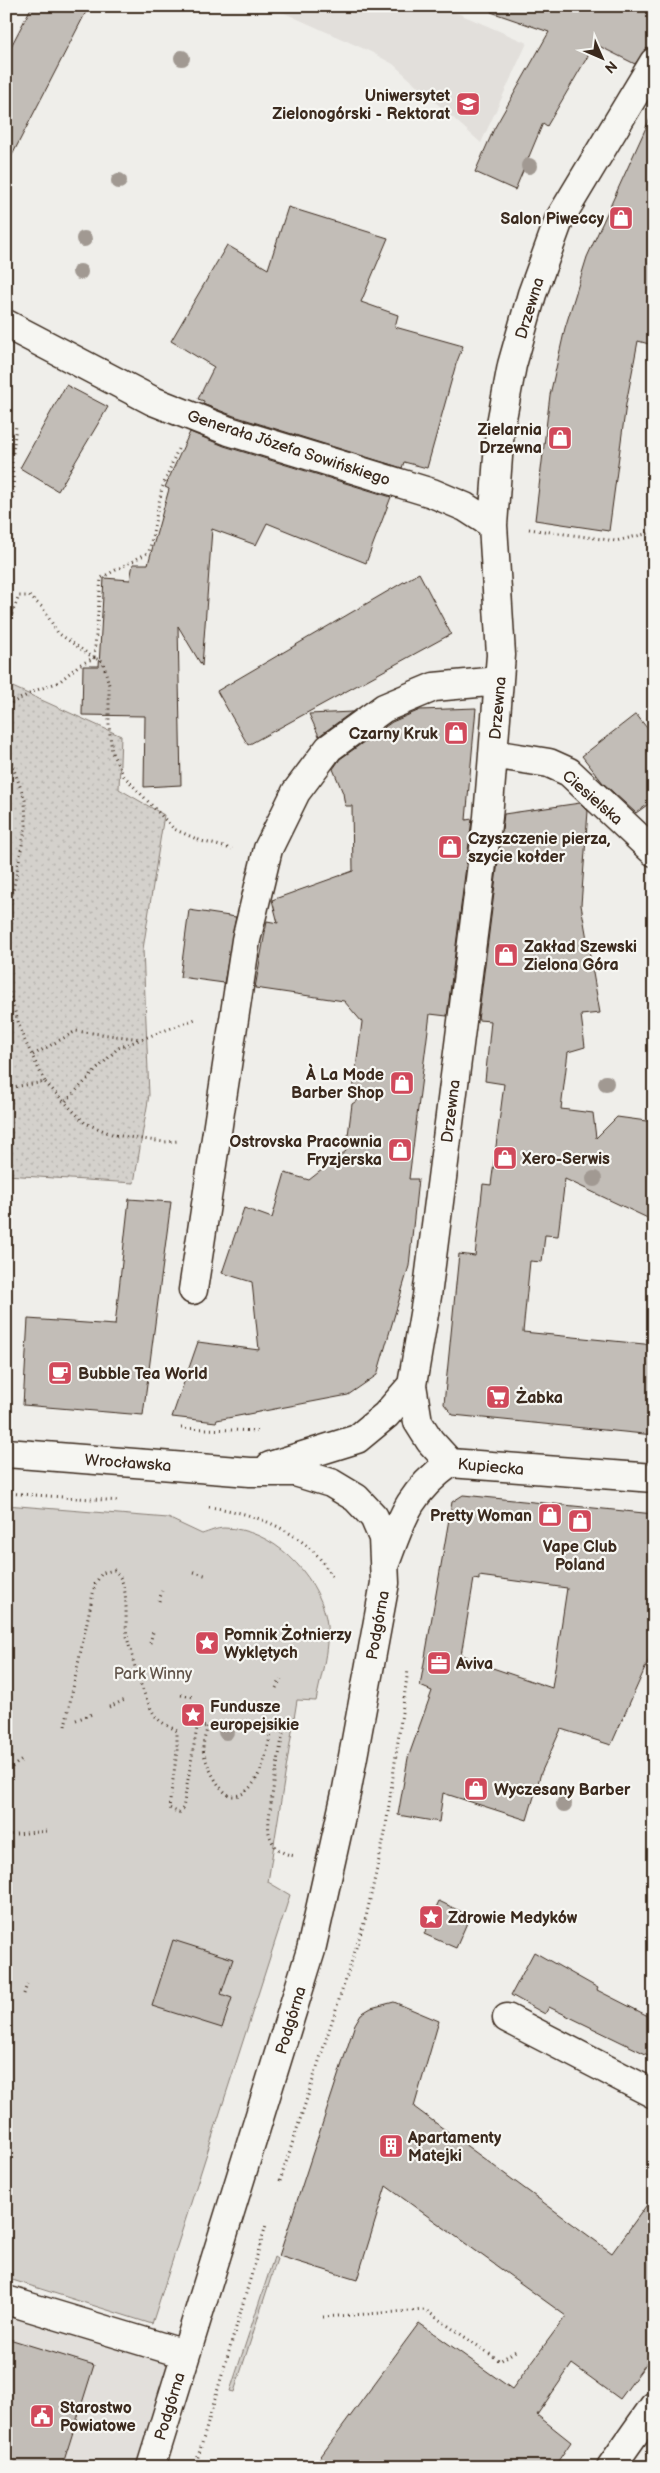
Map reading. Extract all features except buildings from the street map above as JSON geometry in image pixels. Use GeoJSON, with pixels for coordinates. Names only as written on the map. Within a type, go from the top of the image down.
{"type":"FeatureCollection","features":[{"type":"Feature","properties":{"kind":"street","name":"Drzewna"},"geometry":{"type":"LineString","coordinates":[[450,1462],[430,1441],[418,1422],[412,1384],[427,1296],[488,817],[501,655],[493,525],[500,429],[512,365],[532,294],[559,220],[654,62]]}},
{"type":"Feature","properties":{"kind":"street","name":"Generała Józefa Sowińskiego"},"geometry":{"type":"LineString","coordinates":[[6,324],[153,401],[229,431],[432,493],[465,507],[493,525]]}},
{"type":"Feature","properties":{"kind":"street"},"geometry":{"type":"LineString","coordinates":[[193,1290],[246,940],[268,849],[296,792],[329,748],[384,708],[434,687],[500,681]]}},
{"type":"Feature","properties":{"kind":"street","name":"Ciesielska"},"geometry":{"type":"LineString","coordinates":[[493,754],[550,763],[568,772],[654,852]]}},
{"type":"Feature","properties":{"kind":"street"},"geometry":{"type":"LineString","coordinates":[[250,1472],[357,1439],[386,1415],[412,1384]]}},
{"type":"Feature","properties":{"kind":"street","name":"Wrocławska"},"geometry":{"type":"LineString","coordinates":[[6,1453],[250,1472],[295,1472],[331,1483],[356,1498],[374,1517],[383,1538],[385,1562]]}},
{"type":"Feature","properties":{"kind":"street","name":"Kupiecka"},"geometry":{"type":"LineString","coordinates":[[385,1562],[403,1515],[419,1488],[450,1462],[654,1478]]}},
{"type":"Feature","properties":{"kind":"street","name":"Podgórna"},"geometry":{"type":"LineString","coordinates":[[151,2467],[311,1950],[348,1780],[385,1583],[385,1562]]}},
{"type":"Feature","properties":{"kind":"street"},"geometry":{"type":"LineString","coordinates":[[507,2018],[654,2094]]}},
{"type":"Feature","properties":{"kind":"street"},"geometry":{"type":"LineString","coordinates":[[6,2300],[185,2354]]}},
{"type":"Feature","properties":{"kind":"street"},"geometry":{"type":"LineString","coordinates":[[612,2467],[654,2406]]}},
{"type":"Feature","properties":{"kind":"path"},"geometry":{"type":"LineString","coordinates":[[94,658],[101,578],[149,552],[162,488],[192,416]]}},
{"type":"Feature","properties":{"kind":"path"},"geometry":{"type":"LineString","coordinates":[[6,522],[14,490],[12,462],[16,425]]}},
{"type":"Feature","properties":{"kind":"path"},"geometry":{"type":"LineString","coordinates":[[493,525],[616,541],[654,532]]}},
{"type":"Feature","properties":{"kind":"path"},"geometry":{"type":"LineString","coordinates":[[6,628],[19,596],[29,596],[42,607],[58,633],[94,658],[103,661],[109,685],[109,725],[112,753],[124,776],[174,828],[201,841],[266,858]]}},
{"type":"Feature","properties":{"kind":"path"},"geometry":{"type":"LineString","coordinates":[[6,706],[59,682],[79,665],[94,658]]}},
{"type":"Feature","properties":{"kind":"path"},"geometry":{"type":"LineString","coordinates":[[6,748],[25,800],[26,826],[6,926]]}},
{"type":"Feature","properties":{"kind":"path"},"geometry":{"type":"LineString","coordinates":[[6,983],[23,1037],[45,1082],[66,1101],[84,1123],[114,1135],[164,1142],[216,1136]]}},
{"type":"Feature","properties":{"kind":"path"},"geometry":{"type":"LineString","coordinates":[[66,1101],[118,1048],[237,1004]]}},
{"type":"Feature","properties":{"kind":"path"},"geometry":{"type":"LineString","coordinates":[[32,1055],[76,1031],[141,1039]]}},
{"type":"Feature","properties":{"kind":"path"},"geometry":{"type":"LineString","coordinates":[[6,1088],[45,1082]]}},
{"type":"Feature","properties":{"kind":"path"},"geometry":{"type":"LineString","coordinates":[[171,1428],[261,1431]]}},
{"type":"Feature","properties":{"kind":"path"},"geometry":{"type":"LineString","coordinates":[[6,1493],[130,1501]]}},
{"type":"Feature","properties":{"kind":"path"},"geometry":{"type":"LineString","coordinates":[[207,1507],[244,1513],[283,1530],[313,1551],[332,1576]]}},
{"type":"Feature","properties":{"kind":"path"},"geometry":{"type":"LineString","coordinates":[[65,1726],[95,1584],[102,1573],[114,1570],[123,1580],[127,1635],[133,1661],[143,1689],[156,1718],[177,1731],[177,1751],[169,1808],[179,1813],[183,1808],[197,1728],[208,1726],[203,1749],[207,1763],[220,1787],[229,1795],[235,1796],[244,1792],[264,1764],[270,1743],[271,1726],[275,1723],[281,1726],[283,1733],[269,1831],[276,1849],[285,1854],[302,1856]]}},
{"type":"Feature","properties":{"kind":"path"},"geometry":{"type":"LineString","coordinates":[[194,1572],[208,1576]]}},
{"type":"Feature","properties":{"kind":"path"},"geometry":{"type":"LineString","coordinates":[[159,1601],[162,1592]]}},
{"type":"Feature","properties":{"kind":"path"},"geometry":{"type":"LineString","coordinates":[[150,1643],[153,1632]]}},
{"type":"Feature","properties":{"kind":"path"},"geometry":{"type":"LineString","coordinates":[[276,1688],[282,1679]]}},
{"type":"Feature","properties":{"kind":"path"},"geometry":{"type":"LineString","coordinates":[[181,1695],[194,1697]]}},
{"type":"Feature","properties":{"kind":"path"},"geometry":{"type":"LineString","coordinates":[[109,1707],[125,1700]]}},
{"type":"Feature","properties":{"kind":"path"},"geometry":{"type":"LineString","coordinates":[[219,1703],[235,1706]]}},
{"type":"Feature","properties":{"kind":"path"},"geometry":{"type":"LineString","coordinates":[[76,1720],[92,1714]]}},
{"type":"Feature","properties":{"kind":"path"},"geometry":{"type":"LineString","coordinates":[[12,1767],[22,1760]]}},
{"type":"Feature","properties":{"kind":"path"},"geometry":{"type":"LineString","coordinates":[[6,1835],[48,1831]]}},
{"type":"Feature","properties":{"kind":"path"},"geometry":{"type":"LineString","coordinates":[[24,1994],[27,1984]]}},
{"type":"Feature","properties":{"kind":"path"},"geometry":{"type":"LineString","coordinates":[[323,2317],[425,2310],[500,2362],[517,2350]]}},
{"type":"Feature","properties":{"kind":"shaded area","name":"Uniwersytet Zielonogórski - Rektorat"},"geometry":{"type":"Polygon","coordinates":[[[269,6],[441,6],[527,43],[481,143],[393,64],[371,52],[269,6]]]}},
{"type":"Feature","properties":{"kind":"shaded area"},"geometry":{"type":"Polygon","coordinates":[[[6,2285],[185,2354],[154,2456],[168,2467],[6,2467],[6,2285]]]}},
{"type":"Feature","properties":{"kind":"green space"},"geometry":{"type":"Polygon","coordinates":[[[6,684],[121,736],[119,789],[164,815],[143,949],[149,1095],[134,1183],[6,1175],[6,684]]]}},
{"type":"Feature","properties":{"kind":"green space","name":"Park Winny"},"geometry":{"type":"Polygon","coordinates":[[[6,1505],[168,1518],[202,1534],[224,1528],[242,1530],[259,1536],[290,1556],[302,1570],[313,1585],[326,1618],[326,1649],[316,1701],[297,1700],[268,1882],[290,1895],[152,2324],[6,2278],[6,1505]]]}},
{"type":"Feature","properties":{"kind":"green space"},"geometry":{"type":"Polygon","coordinates":[[[274,2257],[277,2259],[234,2392],[230,2391],[274,2257]]]}},
{"type":"Feature","properties":{"kind":"place","name":"Uniwersytet Zielonogórski - Rektorat"},"geometry":{"type":"Point","coordinates":[468,104]}},
{"type":"Feature","properties":{"kind":"place","name":"Salon Piweccy"},"geometry":{"type":"Point","coordinates":[621,218]}},
{"type":"Feature","properties":{"kind":"place","name":"Zielarnia Drzewna"},"geometry":{"type":"Point","coordinates":[560,438]}},
{"type":"Feature","properties":{"kind":"place","name":"Czarny Kruk"},"geometry":{"type":"Point","coordinates":[456,733]}},
{"type":"Feature","properties":{"kind":"place","name":"Czyszczenie pierza, szycie kołder"},"geometry":{"type":"Point","coordinates":[450,847]}},
{"type":"Feature","properties":{"kind":"place","name":"Zakład Szewski Zielona Góra"},"geometry":{"type":"Point","coordinates":[506,955]}},
{"type":"Feature","properties":{"kind":"place","name":"À La Mode Barber Shop"},"geometry":{"type":"Point","coordinates":[402,1083]}},
{"type":"Feature","properties":{"kind":"place","name":"Ostrovska Pracownia Fryzjerska"},"geometry":{"type":"Point","coordinates":[400,1150]}},
{"type":"Feature","properties":{"kind":"place","name":"Xero-Serwis"},"geometry":{"type":"Point","coordinates":[505,1158]}},
{"type":"Feature","properties":{"kind":"place","name":"Bubble Tea World"},"geometry":{"type":"Point","coordinates":[60,1373]}},
{"type":"Feature","properties":{"kind":"place","name":"Żabka"},"geometry":{"type":"Point","coordinates":[498,1397]}},
{"type":"Feature","properties":{"kind":"place","name":"Pretty Woman"},"geometry":{"type":"Point","coordinates":[550,1515]}},
{"type":"Feature","properties":{"kind":"place","name":"Vape Club Poland"},"geometry":{"type":"Point","coordinates":[580,1521]}},
{"type":"Feature","properties":{"kind":"place","name":"Pomnik Żołnierzy Wyklętych"},"geometry":{"type":"Point","coordinates":[207,1643]}},
{"type":"Feature","properties":{"kind":"place","name":"Aviva"},"geometry":{"type":"Point","coordinates":[439,1663]}},
{"type":"Feature","properties":{"kind":"place","name":"Fundusze europejsikie"},"geometry":{"type":"Point","coordinates":[193,1715]}},
{"type":"Feature","properties":{"kind":"place","name":"Wyczesany Barber"},"geometry":{"type":"Point","coordinates":[476,1789]}},
{"type":"Feature","properties":{"kind":"place","name":"Zdrowie Medyków"},"geometry":{"type":"Point","coordinates":[431,1917]}},
{"type":"Feature","properties":{"kind":"place","name":"Apartamenty Matejki"},"geometry":{"type":"Point","coordinates":[391,2146]}},
{"type":"Feature","properties":{"kind":"place","name":"Starostwo Powiatowe"},"geometry":{"type":"Point","coordinates":[42,2416]}}]}
